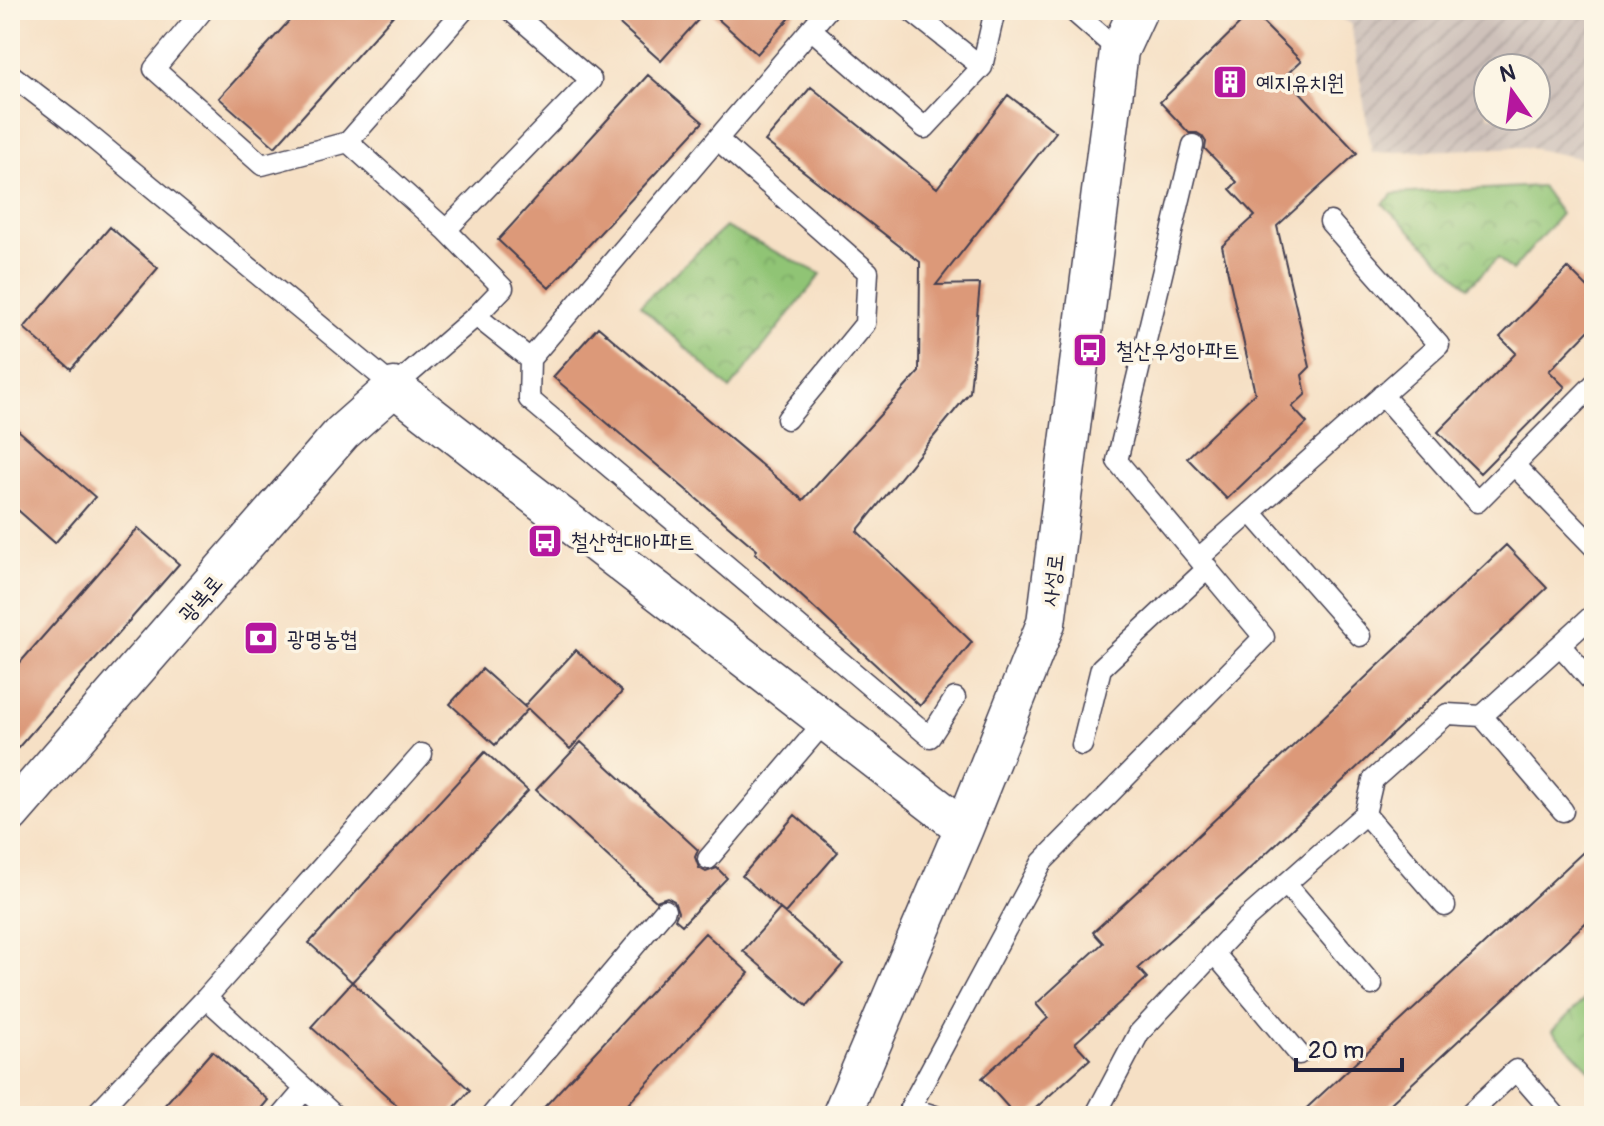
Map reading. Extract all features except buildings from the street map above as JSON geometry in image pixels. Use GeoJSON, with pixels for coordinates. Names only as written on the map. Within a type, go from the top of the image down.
{"type":"FeatureCollection","features":[{"type":"Feature","properties":{"kind":"street","name":"사성로"},"geometry":{"type":"LineString","coordinates":[[841,1116],[964,828],[1046,623],[1119,51],[1138,10]]}},
{"type":"Feature","properties":{"kind":"street"},"geometry":{"type":"LineString","coordinates":[[394,387],[964,828]]}},
{"type":"Feature","properties":{"kind":"street","name":"광복로"},"geometry":{"type":"LineString","coordinates":[[10,814],[342,433],[394,387]]}},
{"type":"Feature","properties":{"kind":"lane"},"geometry":{"type":"LineString","coordinates":[[203,10],[154,69],[262,165],[348,142],[464,10]]}},
{"type":"Feature","properties":{"kind":"lane"},"geometry":{"type":"LineString","coordinates":[[446,230],[591,80],[510,10]]}},
{"type":"Feature","properties":{"kind":"lane"},"geometry":{"type":"LineString","coordinates":[[827,10],[530,359],[529,399],[930,737],[955,698]]}},
{"type":"Feature","properties":{"kind":"lane"},"geometry":{"type":"LineString","coordinates":[[910,10],[982,67]]}},
{"type":"Feature","properties":{"kind":"lane"},"geometry":{"type":"LineString","coordinates":[[811,29],[925,128],[982,67],[995,10]]}},
{"type":"Feature","properties":{"kind":"lane"},"geometry":{"type":"LineString","coordinates":[[1072,10],[1119,51]]}},
{"type":"Feature","properties":{"kind":"lane"},"geometry":{"type":"LineString","coordinates":[[10,74],[78,126],[394,387],[476,316],[503,288],[446,230],[348,142]]}},
{"type":"Feature","properties":{"kind":"lane"},"geometry":{"type":"LineString","coordinates":[[717,139],[868,272],[865,324],[787,419]]}},
{"type":"Feature","properties":{"kind":"lane"},"geometry":{"type":"LineString","coordinates":[[935,1116],[910,1108],[1042,862],[1264,637],[1117,461],[1193,145]]}},
{"type":"Feature","properties":{"kind":"lane"},"geometry":{"type":"LineString","coordinates":[[1082,745],[1101,668],[1251,512],[1439,345],[1330,222]]}},
{"type":"Feature","properties":{"kind":"lane"},"geometry":{"type":"LineString","coordinates":[[476,316],[530,359]]}},
{"type":"Feature","properties":{"kind":"lane"},"geometry":{"type":"LineString","coordinates":[[1382,395],[1477,502],[1594,384]]}},
{"type":"Feature","properties":{"kind":"lane"},"geometry":{"type":"LineString","coordinates":[[1514,465],[1594,547]]}},
{"type":"Feature","properties":{"kind":"lane"},"geometry":{"type":"LineString","coordinates":[[1251,512],[1360,636]]}},
{"type":"Feature","properties":{"kind":"lane"},"geometry":{"type":"LineString","coordinates":[[1095,1116],[1139,1033],[1246,919],[1365,814],[1373,780],[1447,714],[1482,716],[1594,614]]}},
{"type":"Feature","properties":{"kind":"lane"},"geometry":{"type":"LineString","coordinates":[[1560,645],[1594,684]]}},
{"type":"Feature","properties":{"kind":"lane"},"geometry":{"type":"LineString","coordinates":[[1482,716],[1563,811]]}},
{"type":"Feature","properties":{"kind":"lane"},"geometry":{"type":"LineString","coordinates":[[708,859],[826,720]]}},
{"type":"Feature","properties":{"kind":"lane"},"geometry":{"type":"LineString","coordinates":[[94,1116],[206,998],[422,754]]}},
{"type":"Feature","properties":{"kind":"lane"},"geometry":{"type":"LineString","coordinates":[[1365,814],[1445,906]]}},
{"type":"Feature","properties":{"kind":"lane"},"geometry":{"type":"LineString","coordinates":[[1286,884],[1372,985]]}},
{"type":"Feature","properties":{"kind":"lane"},"geometry":{"type":"LineString","coordinates":[[491,1116],[665,910]]}},
{"type":"Feature","properties":{"kind":"lane"},"geometry":{"type":"LineString","coordinates":[[1214,953],[1299,1054]]}},
{"type":"Feature","properties":{"kind":"lane"},"geometry":{"type":"LineString","coordinates":[[206,998],[335,1116]]}},
{"type":"Feature","properties":{"kind":"lane"},"geometry":{"type":"LineString","coordinates":[[1467,1116],[1516,1070],[1556,1116]]}},
{"type":"Feature","properties":{"kind":"lane"},"geometry":{"type":"LineString","coordinates":[[282,1116],[305,1089]]}},
{"type":"Feature","properties":{"kind":"shaded area"},"geometry":{"type":"Polygon","coordinates":[[[1326,10],[1594,10],[1594,161],[1525,147],[1372,153],[1351,24],[1326,10]]]}},
{"type":"Feature","properties":{"kind":"green space"},"geometry":{"type":"Polygon","coordinates":[[[1541,186],[1561,214],[1512,271],[1498,258],[1468,287],[1383,204],[1393,194],[1541,186]]]}},
{"type":"Feature","properties":{"kind":"green space"},"geometry":{"type":"Polygon","coordinates":[[[725,227],[821,274],[730,389],[640,305],[725,227]]]}},
{"type":"Feature","properties":{"kind":"green space"},"geometry":{"type":"Polygon","coordinates":[[[1594,990],[1594,1074],[1552,1031],[1594,990]]]}},
{"type":"Feature","properties":{"kind":"place","name":"예지유치원"},"geometry":{"type":"Point","coordinates":[1230,82]}},
{"type":"Feature","properties":{"kind":"place","name":"철산우성아파트"},"geometry":{"type":"Point","coordinates":[1090,350]}},
{"type":"Feature","properties":{"kind":"place","name":"철산현대아파트"},"geometry":{"type":"Point","coordinates":[545,541]}},
{"type":"Feature","properties":{"kind":"place","name":"광명농협"},"geometry":{"type":"Point","coordinates":[261,638]}}]}
